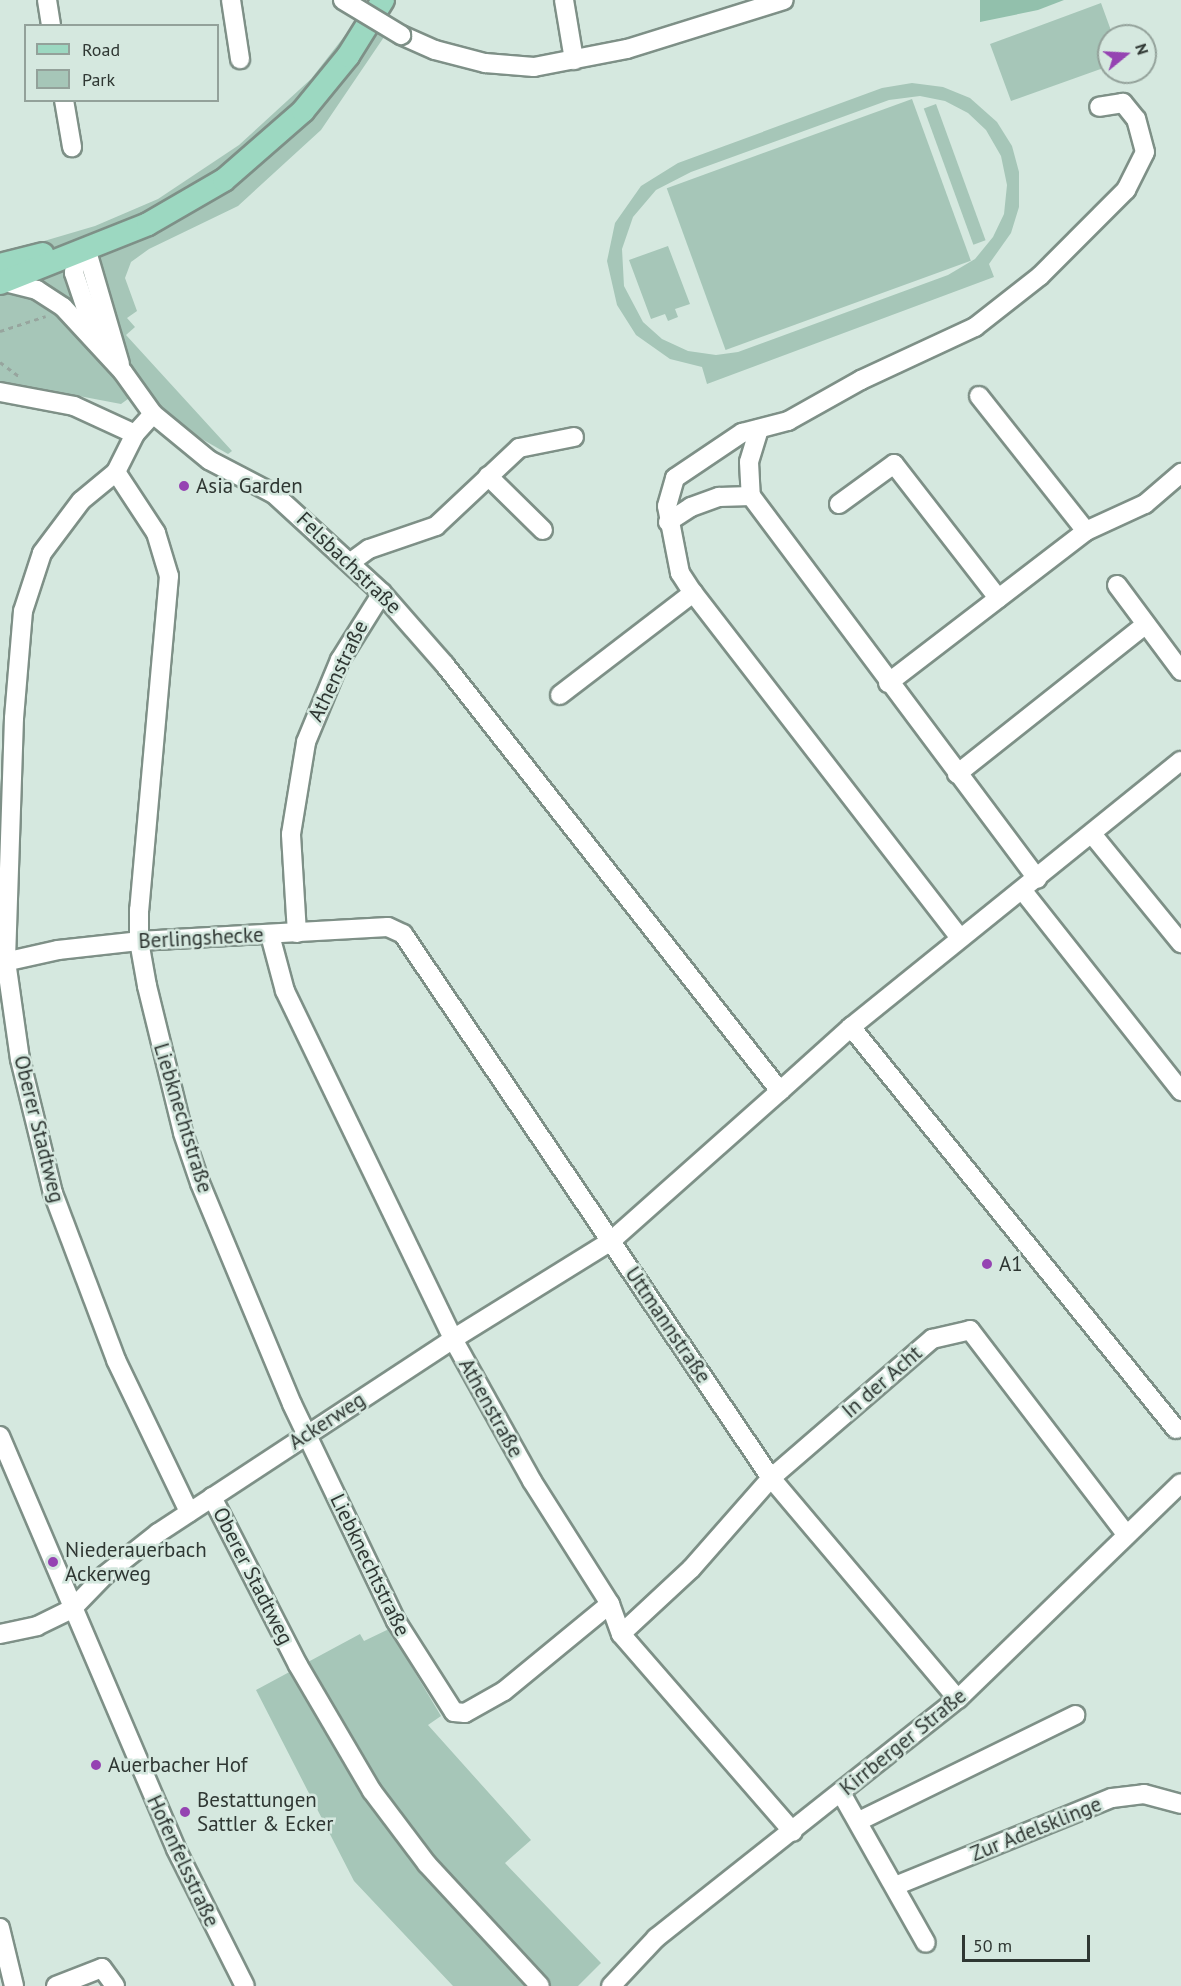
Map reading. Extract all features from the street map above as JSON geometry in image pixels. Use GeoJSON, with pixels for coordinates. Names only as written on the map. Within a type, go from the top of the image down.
{"type":"FeatureCollection","features":[{"type":"Feature","properties":{"kind":"main road"},"geometry":{"type":"LineString","coordinates":[[1,276],[86,248],[183,206],[264,148],[325,86],[383,0]]}},
{"type":"Feature","properties":{"kind":"street"},"geometry":{"type":"LineString","coordinates":[[47,0],[51,24]]}},
{"type":"Feature","properties":{"kind":"street"},"geometry":{"type":"LineString","coordinates":[[231,0],[240,59]]}},
{"type":"Feature","properties":{"kind":"street"},"geometry":{"type":"LineString","coordinates":[[343,0],[401,35],[435,50],[484,63],[534,67],[670,37],[784,0]]}},
{"type":"Feature","properties":{"kind":"street"},"geometry":{"type":"LineString","coordinates":[[564,0],[574,60]]}},
{"type":"Feature","properties":{"kind":"street"},"geometry":{"type":"LineString","coordinates":[[64,102],[72,147]]}},
{"type":"Feature","properties":{"kind":"street"},"geometry":{"type":"LineString","coordinates":[[960,938],[693,593],[680,573],[668,522],[667,506],[675,478],[742,432],[788,421],[861,380],[975,327],[1040,276],[1126,190],[1145,152],[1136,119],[1123,103],[1099,107]]}},
{"type":"Feature","properties":{"kind":"street","name":"Felsbachstraße"},"geometry":{"type":"LineString","coordinates":[[97,343],[74,273],[77,257],[86,248],[123,372]]}},
{"type":"Feature","properties":{"kind":"street","name":"Felsbachstraße"},"geometry":{"type":"LineString","coordinates":[[1,276],[56,301],[123,372],[153,414],[209,460],[274,494],[351,562],[382,593],[445,665],[780,1091]]}},
{"type":"Feature","properties":{"kind":"street"},"geometry":{"type":"LineString","coordinates":[[0,392],[58,402],[135,434],[153,414]]}},
{"type":"Feature","properties":{"kind":"street"},"geometry":{"type":"LineString","coordinates":[[979,396],[1086,531]]}},
{"type":"Feature","properties":{"kind":"street"},"geometry":{"type":"LineString","coordinates":[[759,429],[749,462],[751,496],[957,774],[1030,885],[1181,1091]]}},
{"type":"Feature","properties":{"kind":"street","name":"Oberer Stadtweg"},"geometry":{"type":"LineString","coordinates":[[135,434],[116,472],[81,501],[42,553],[23,611],[14,718],[3,962],[20,1059],[53,1193],[116,1360],[189,1512]]}},
{"type":"Feature","properties":{"kind":"street"},"geometry":{"type":"LineString","coordinates":[[351,562],[369,549],[436,526],[519,448],[574,437]]}},
{"type":"Feature","properties":{"kind":"street"},"geometry":{"type":"LineString","coordinates":[[839,504],[894,464],[998,598]]}},
{"type":"Feature","properties":{"kind":"street","name":"Liebknechtstraße"},"geometry":{"type":"LineString","coordinates":[[116,472],[153,525],[166,555],[170,576],[139,941],[164,1059],[200,1183],[306,1434],[396,1621],[447,1706],[465,1713],[543,1663],[610,1604]]}},
{"type":"Feature","properties":{"kind":"street"},"geometry":{"type":"LineString","coordinates":[[888,683],[1086,531],[1145,504],[1181,473]]}},
{"type":"Feature","properties":{"kind":"street"},"geometry":{"type":"LineString","coordinates":[[488,476],[543,530]]}},
{"type":"Feature","properties":{"kind":"street"},"geometry":{"type":"LineString","coordinates":[[668,522],[691,507],[718,497],[751,496]]}},
{"type":"Feature","properties":{"kind":"street"},"geometry":{"type":"LineString","coordinates":[[1117,585],[1181,671]]}},
{"type":"Feature","properties":{"kind":"street","name":"Athenstraße"},"geometry":{"type":"LineString","coordinates":[[297,933],[291,834],[306,742],[340,660],[382,593]]}},
{"type":"Feature","properties":{"kind":"street"},"geometry":{"type":"LineString","coordinates":[[560,695],[693,593]]}},
{"type":"Feature","properties":{"kind":"street"},"geometry":{"type":"LineString","coordinates":[[957,774],[1146,624]]}},
{"type":"Feature","properties":{"kind":"street","name":"Ackerweg"},"geometry":{"type":"LineString","coordinates":[[0,1634],[37,1626],[72,1609],[124,1559],[189,1512],[453,1339],[611,1241],[851,1027],[1181,761]]}},
{"type":"Feature","properties":{"kind":"street"},"geometry":{"type":"LineString","coordinates":[[1092,834],[1181,943]]}},
{"type":"Feature","properties":{"kind":"street","name":"Berlingshecke"},"geometry":{"type":"LineString","coordinates":[[3,962],[139,941],[388,927],[403,934]]}},
{"type":"Feature","properties":{"kind":"street","name":"Uttmannstraße"},"geometry":{"type":"LineString","coordinates":[[403,934],[771,1478],[958,1699]]}},
{"type":"Feature","properties":{"kind":"street","name":"Athenstraße"},"geometry":{"type":"LineString","coordinates":[[270,935],[285,991],[453,1339],[532,1481],[610,1604],[621,1634],[793,1832]]}},
{"type":"Feature","properties":{"kind":"street"},"geometry":{"type":"LineString","coordinates":[[851,1027],[1176,1429]]}},
{"type":"Feature","properties":{"kind":"street","name":"In der Acht"},"geometry":{"type":"LineString","coordinates":[[621,1634],[691,1569],[771,1478],[932,1339],[970,1330],[1127,1535]]}},
{"type":"Feature","properties":{"kind":"street","name":"Hofenfelsstraße"},"geometry":{"type":"LineString","coordinates":[[0,1436],[176,1849],[245,1986]]}},
{"type":"Feature","properties":{"kind":"street","name":"Kirrberger Straße"},"geometry":{"type":"LineString","coordinates":[[611,1986],[656,1938],[793,1832],[958,1699],[1181,1483]]}},
{"type":"Feature","properties":{"kind":"street","name":"Oberer Stadtweg"},"geometry":{"type":"LineString","coordinates":[[212,1497],[293,1654],[398,1829],[540,1986]]}},
{"type":"Feature","properties":{"kind":"street"},"geometry":{"type":"LineString","coordinates":[[859,1821],[1075,1715]]}},
{"type":"Feature","properties":{"kind":"street"},"geometry":{"type":"LineString","coordinates":[[841,1793],[859,1821],[926,1943]]}},
{"type":"Feature","properties":{"kind":"street","name":"Zur Adelsklinge"},"geometry":{"type":"LineString","coordinates":[[895,1886],[1112,1798],[1144,1794],[1181,1804]]}},
{"type":"Feature","properties":{"kind":"street"},"geometry":{"type":"LineString","coordinates":[[0,1928],[15,1986]]}},
{"type":"Feature","properties":{"kind":"street"},"geometry":{"type":"LineString","coordinates":[[56,1986],[102,1968],[115,1986]]}},
{"type":"Feature","properties":{"kind":"path"},"geometry":{"type":"LineString","coordinates":[[0,331],[44,318],[56,301]]}},
{"type":"Feature","properties":{"kind":"green space"},"geometry":{"type":"Polygon","coordinates":[[[980,0],[1064,0],[1038,10],[980,22],[980,0]]]}},
{"type":"Feature","properties":{"kind":"green space"},"geometry":{"type":"Polygon","coordinates":[[[1101,3],[1109,24],[1097,24],[1097,70],[1011,101],[990,44],[1101,3]]]}},
{"type":"Feature","properties":{"kind":"green space"},"geometry":{"type":"Polygon","coordinates":[[[357,20],[384,37],[321,130],[238,206],[149,249],[131,262],[125,278],[137,311],[127,318],[135,327],[126,335],[232,451],[228,454],[200,438],[156,402],[146,386],[121,404],[0,381],[0,254],[95,226],[158,199],[239,145],[311,79],[357,20]]]}},
{"type":"Feature","properties":{"kind":"green space"},"geometry":{"type":"Polygon","coordinates":[[[912,83],[943,87],[970,98],[997,122],[1012,146],[1019,172],[1019,207],[1011,233],[989,264],[994,277],[707,384],[702,367],[670,359],[636,335],[617,305],[607,261],[615,223],[641,186],[678,163],[882,88],[912,83]],[[920,96],[889,100],[691,172],[656,190],[633,217],[622,249],[624,286],[643,322],[662,339],[688,351],[716,355],[738,352],[948,275],[975,259],[993,237],[1004,214],[1007,185],[1001,156],[986,130],[968,113],[945,101],[920,96]]]}},
{"type":"Feature","properties":{"kind":"green space"},"geometry":{"type":"Polygon","coordinates":[[[912,99],[971,261],[726,350],[667,188],[912,99]]]}},
{"type":"Feature","properties":{"kind":"green space"},"geometry":{"type":"Polygon","coordinates":[[[936,104],[986,240],[973,245],[924,108],[936,104]]]}},
{"type":"Feature","properties":{"kind":"green space"},"geometry":{"type":"Polygon","coordinates":[[[668,246],[690,304],[675,309],[678,317],[668,321],[665,314],[651,319],[629,260],[668,246]]]}},
{"type":"Feature","properties":{"kind":"green space"},"geometry":{"type":"Polygon","coordinates":[[[389,1629],[441,1716],[428,1725],[531,1840],[505,1863],[601,1963],[578,1986],[453,1986],[354,1881],[256,1690],[360,1634],[364,1641],[389,1629]]]}},
{"type":"Feature","properties":{"kind":"place","name":"Asia Garden"},"geometry":{"type":"Point","coordinates":[184,486]}},
{"type":"Feature","properties":{"kind":"place","name":"A1"},"geometry":{"type":"Point","coordinates":[987,1264]}},
{"type":"Feature","properties":{"kind":"place","name":"Niederauerbach Ackerweg"},"geometry":{"type":"Point","coordinates":[53,1562]}},
{"type":"Feature","properties":{"kind":"place","name":"Auerbacher Hof"},"geometry":{"type":"Point","coordinates":[96,1765]}},
{"type":"Feature","properties":{"kind":"place","name":"Bestattungen Sattler & Ecker"},"geometry":{"type":"Point","coordinates":[185,1812]}}]}
